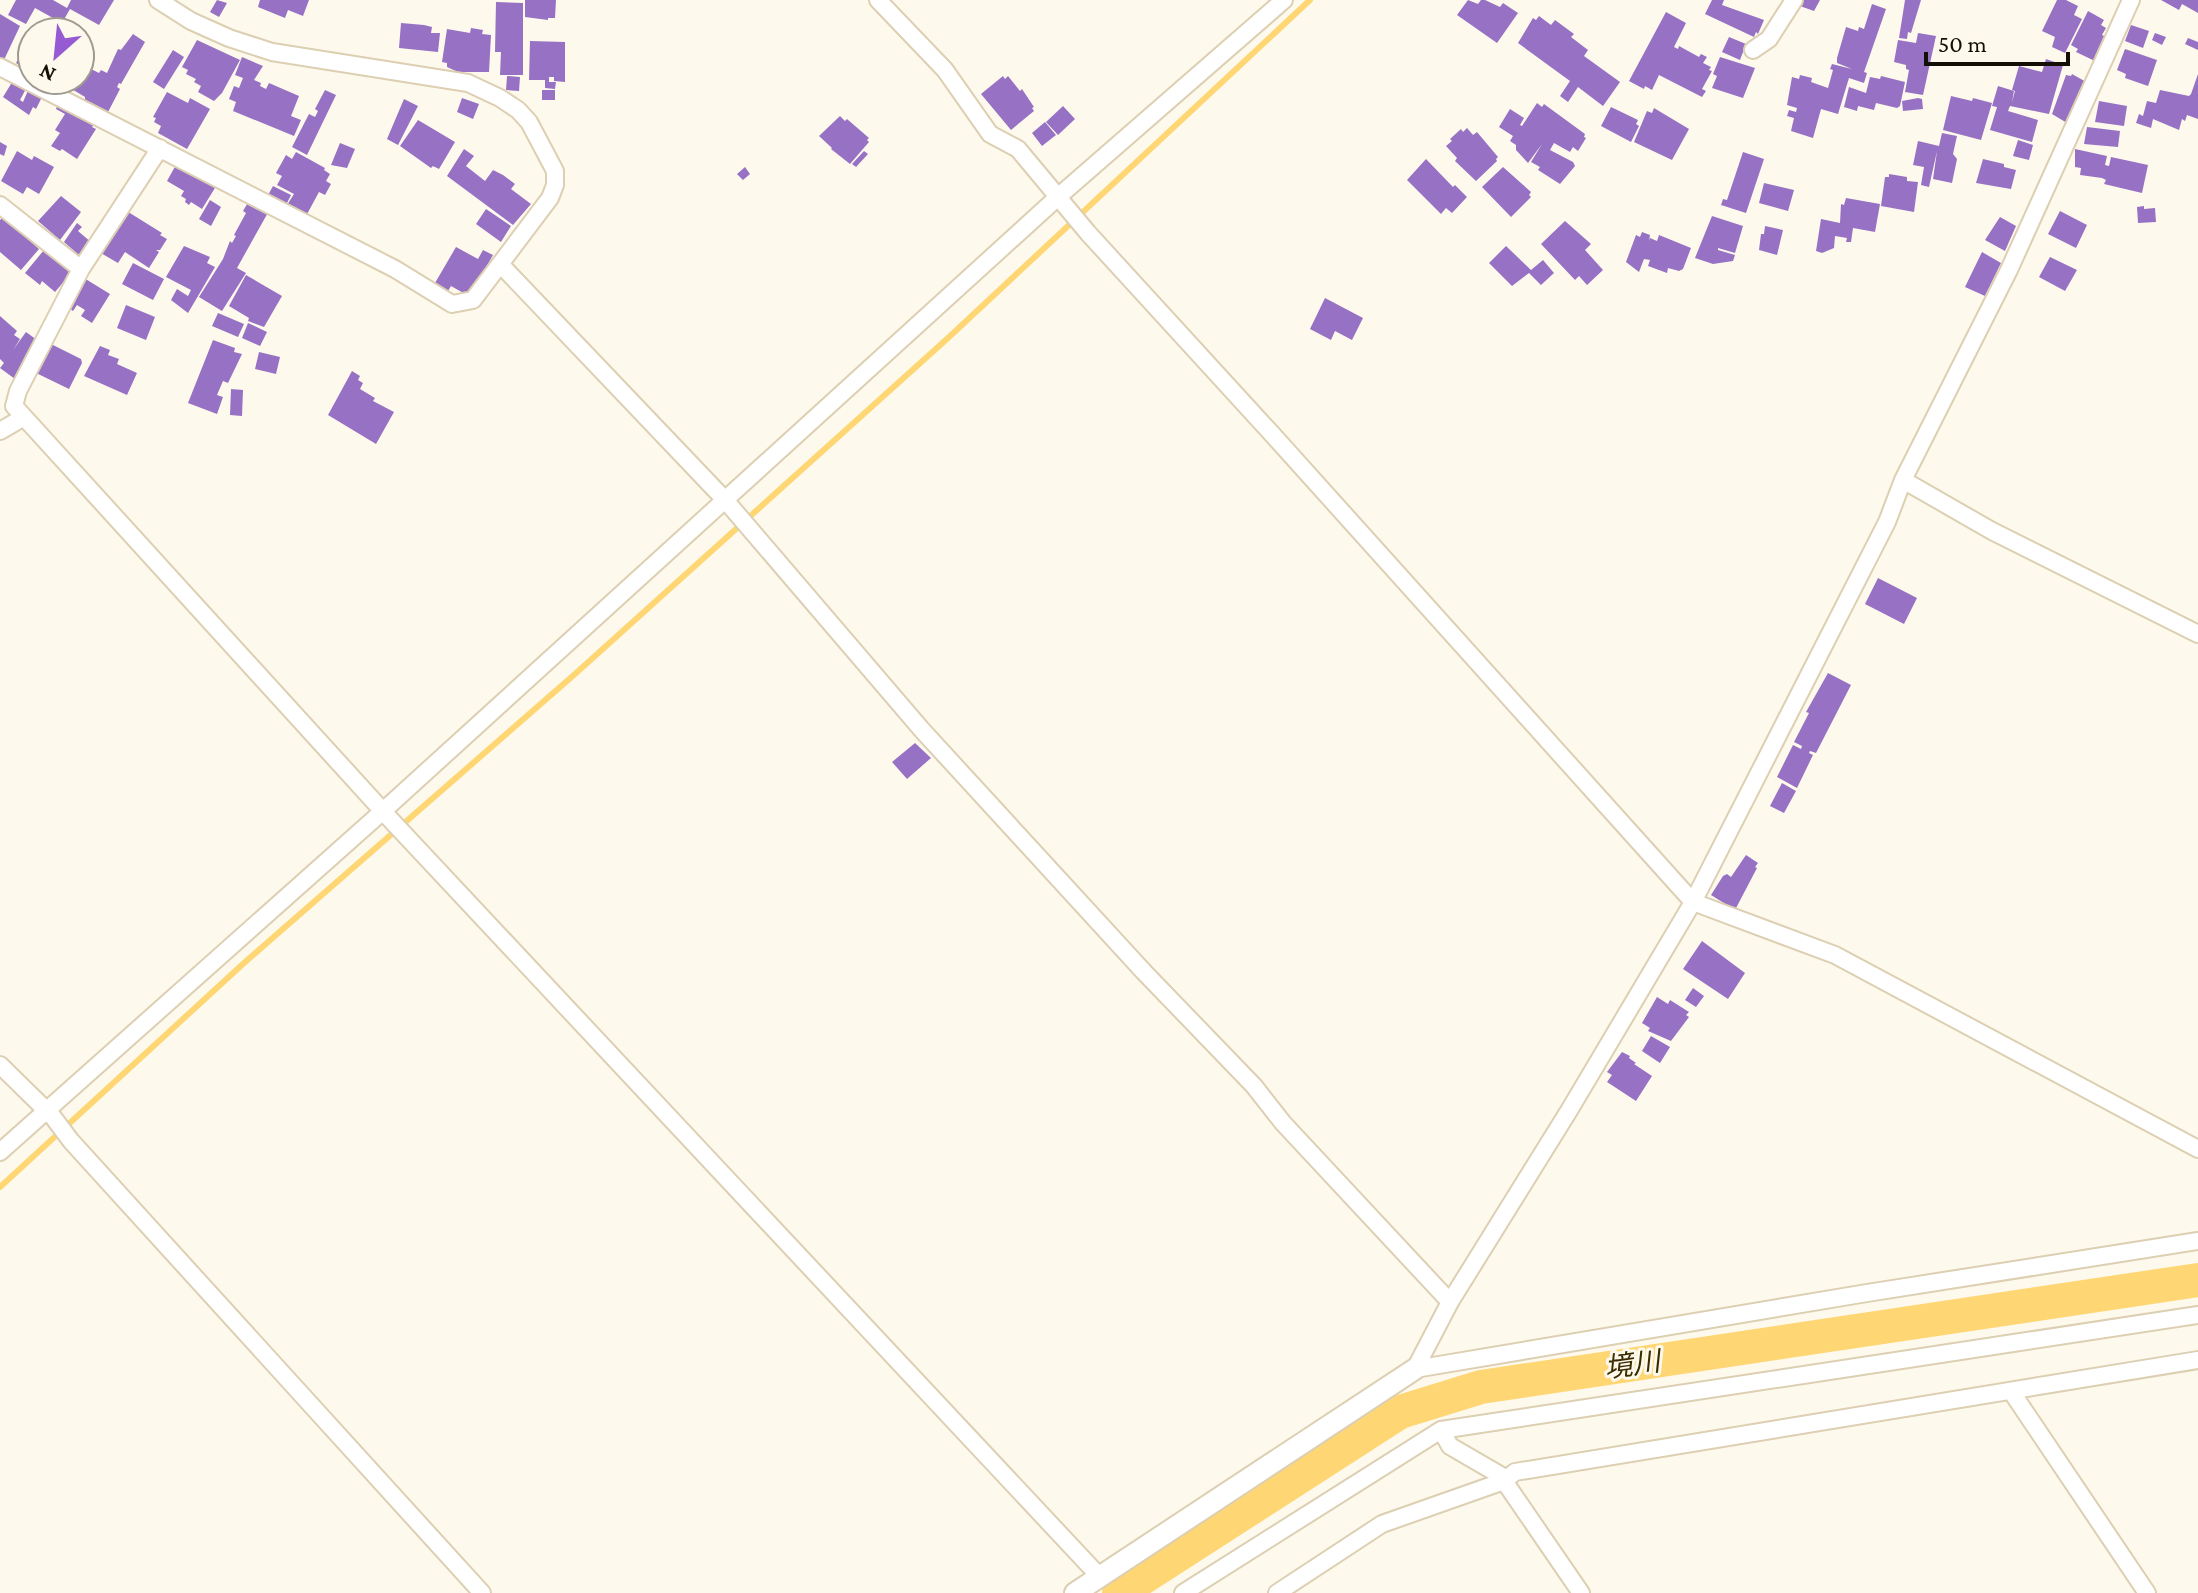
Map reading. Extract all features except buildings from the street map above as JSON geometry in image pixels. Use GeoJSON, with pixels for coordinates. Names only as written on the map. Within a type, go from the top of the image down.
{"type":"FeatureCollection","features":[{"type":"Feature","properties":{"kind":"street"},"geometry":{"type":"LineString","coordinates":[[0,67],[395,269],[452,304],[473,300],[550,198],[555,185],[555,171],[529,122],[500,98],[468,83],[272,52],[191,21],[158,0]]}},
{"type":"Feature","properties":{"kind":"street"},"geometry":{"type":"LineString","coordinates":[[878,0],[945,70],[990,134],[1018,149],[1088,233],[1294,457],[1693,902],[1835,955],[2198,1149]]}},
{"type":"Feature","properties":{"kind":"street"},"geometry":{"type":"LineString","coordinates":[[0,1152],[49,1115],[731,506],[1284,0]]}},
{"type":"Feature","properties":{"kind":"street"},"geometry":{"type":"LineString","coordinates":[[1753,50],[1769,39],[1794,0]]}},
{"type":"Feature","properties":{"kind":"street"},"geometry":{"type":"LineString","coordinates":[[1415,1369],[1450,1302],[1693,902],[1887,522],[1903,480],[2009,270],[2131,0]]}},
{"type":"Feature","properties":{"kind":"street"},"geometry":{"type":"LineString","coordinates":[[160,148],[81,269],[18,391],[14,406],[386,815],[1100,1577]]}},
{"type":"Feature","properties":{"kind":"street"},"geometry":{"type":"LineString","coordinates":[[0,205],[81,269]]}},
{"type":"Feature","properties":{"kind":"street"},"geometry":{"type":"LineString","coordinates":[[501,265],[731,506],[922,730],[1144,972],[1254,1086],[1283,1123],[1450,1302]]}},
{"type":"Feature","properties":{"kind":"street"},"geometry":{"type":"LineString","coordinates":[[0,431],[24,417]]}},
{"type":"Feature","properties":{"kind":"street"},"geometry":{"type":"LineString","coordinates":[[1903,480],[1992,531],[2198,634]]}},
{"type":"Feature","properties":{"kind":"street"},"geometry":{"type":"LineString","coordinates":[[0,1065],[49,1115],[482,1593]]}},
{"type":"Feature","properties":{"kind":"street"},"geometry":{"type":"LineString","coordinates":[[1075,1593],[1415,1369],[2198,1241]]}},
{"type":"Feature","properties":{"kind":"street"},"geometry":{"type":"LineString","coordinates":[[1183,1593],[1441,1430],[2198,1315]]}},
{"type":"Feature","properties":{"kind":"street"},"geometry":{"type":"LineString","coordinates":[[1277,1593],[1382,1524],[1504,1481],[1515,1472],[2198,1360]]}},
{"type":"Feature","properties":{"kind":"street"},"geometry":{"type":"LineString","coordinates":[[2011,1391],[2147,1593]]}},
{"type":"Feature","properties":{"kind":"street"},"geometry":{"type":"LineString","coordinates":[[1441,1430],[1450,1446],[1500,1475],[1581,1593]]}},
{"type":"Feature","properties":{"kind":"waterway"},"geometry":{"type":"LineString","coordinates":[[0,1187],[244,963],[575,674],[948,338],[1310,0]]}},
{"type":"Feature","properties":{"kind":"waterway","name":"境川"},"geometry":{"type":"LineString","coordinates":[[1119,1593],[1400,1412],[1481,1387],[2198,1280]]}}]}
